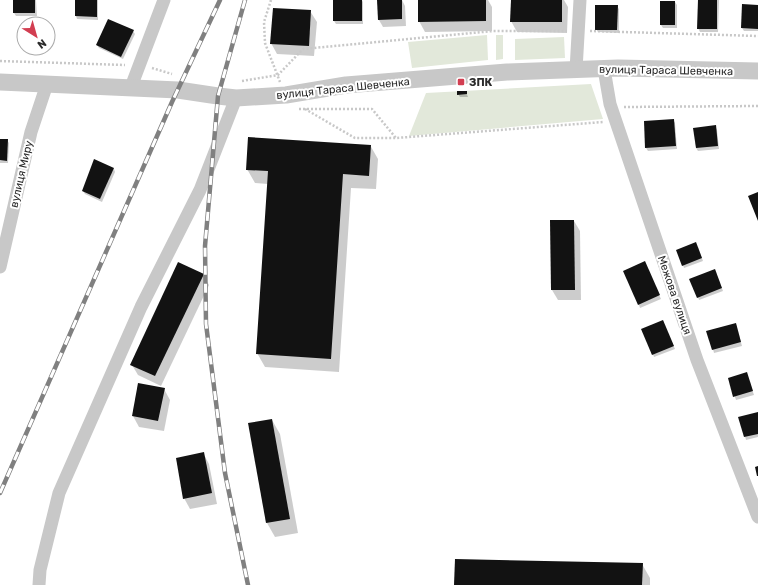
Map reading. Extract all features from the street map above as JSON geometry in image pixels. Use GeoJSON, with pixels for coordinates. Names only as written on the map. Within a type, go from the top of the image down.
{"type":"FeatureCollection","features":[{"type":"Feature","properties":{"kind":"street"},"geometry":{"type":"LineString","coordinates":[[131,87],[164,0]]}},
{"type":"Feature","properties":{"kind":"street"},"geometry":{"type":"LineString","coordinates":[[576,70],[580,0]]}},
{"type":"Feature","properties":{"kind":"street","name":"вулиця Тараса Шевченка"},"geometry":{"type":"LineString","coordinates":[[0,82],[178,90],[236,98],[286,95],[346,85],[507,72],[604,69],[758,71]]}},
{"type":"Feature","properties":{"kind":"street","name":"Межова вулиця"},"geometry":{"type":"LineString","coordinates":[[604,69],[611,108],[697,360],[758,516]]}},
{"type":"Feature","properties":{"kind":"street","name":"вулиця Миру"},"geometry":{"type":"LineString","coordinates":[[0,267],[30,132],[47,84]]}},
{"type":"Feature","properties":{"kind":"street"},"geometry":{"type":"LineString","coordinates":[[39,584],[40,570],[59,493],[141,307],[200,190],[236,98]]}},
{"type":"Feature","properties":{"kind":"path"},"geometry":{"type":"LineString","coordinates":[[271,0],[264,22],[265,42],[286,95]]}},
{"type":"Feature","properties":{"kind":"path"},"geometry":{"type":"LineString","coordinates":[[241,81],[278,75],[303,49],[493,31],[578,31],[758,36]]}},
{"type":"Feature","properties":{"kind":"path"},"geometry":{"type":"LineString","coordinates":[[0,61],[139,65],[176,75]]}},
{"type":"Feature","properties":{"kind":"path"},"geometry":{"type":"LineString","coordinates":[[611,108],[758,106]]}},
{"type":"Feature","properties":{"kind":"path"},"geometry":{"type":"LineString","coordinates":[[305,109],[354,138],[396,138],[616,121]]}},
{"type":"Feature","properties":{"kind":"shaded area"},"geometry":{"type":"Polygon","coordinates":[[[487,35],[488,60],[412,68],[408,42],[487,35]]]}},
{"type":"Feature","properties":{"kind":"shaded area"},"geometry":{"type":"Polygon","coordinates":[[[496,35],[503,35],[503,59],[496,60],[496,35]]]}},
{"type":"Feature","properties":{"kind":"shaded area"},"geometry":{"type":"Polygon","coordinates":[[[564,37],[565,58],[515,60],[515,39],[564,37]]]}},
{"type":"Feature","properties":{"kind":"shaded area"},"geometry":{"type":"Polygon","coordinates":[[[591,84],[603,119],[409,136],[426,93],[591,84]]]}},
{"type":"Feature","properties":{"kind":"building"},"geometry":{"type":"Polygon","coordinates":[[[13,0],[35,0],[35,13],[13,13],[13,0]]]}},
{"type":"Feature","properties":{"kind":"building"},"geometry":{"type":"Polygon","coordinates":[[[75,0],[97,0],[97,17],[75,16],[75,0]]]}},
{"type":"Feature","properties":{"kind":"building"},"geometry":{"type":"Polygon","coordinates":[[[333,0],[362,0],[362,21],[333,21],[333,0]]]}},
{"type":"Feature","properties":{"kind":"building"},"geometry":{"type":"Polygon","coordinates":[[[377,0],[402,0],[402,19],[378,20],[377,0]]]}},
{"type":"Feature","properties":{"kind":"building"},"geometry":{"type":"Polygon","coordinates":[[[418,0],[486,0],[486,21],[418,22],[418,0]]]}},
{"type":"Feature","properties":{"kind":"building"},"geometry":{"type":"Polygon","coordinates":[[[511,0],[562,0],[562,22],[510,22],[511,0]]]}},
{"type":"Feature","properties":{"kind":"building"},"geometry":{"type":"Polygon","coordinates":[[[698,0],[717,0],[717,29],[697,29],[698,0]]]}},
{"type":"Feature","properties":{"kind":"building"},"geometry":{"type":"Polygon","coordinates":[[[660,1],[675,1],[675,25],[660,25],[660,1]]]}},
{"type":"Feature","properties":{"kind":"building"},"geometry":{"type":"Polygon","coordinates":[[[742,4],[758,5],[758,29],[741,28],[742,4]]]}},
{"type":"Feature","properties":{"kind":"building"},"geometry":{"type":"Polygon","coordinates":[[[595,5],[618,5],[617,30],[595,30],[595,5]]]}},
{"type":"Feature","properties":{"kind":"building"},"geometry":{"type":"Polygon","coordinates":[[[273,8],[311,10],[309,46],[270,44],[273,8]]]}},
{"type":"Feature","properties":{"kind":"building"},"geometry":{"type":"Polygon","coordinates":[[[108,19],[134,30],[121,57],[96,45],[108,19]]]}},
{"type":"Feature","properties":{"kind":"building"},"geometry":{"type":"Polygon","coordinates":[[[457,91],[467,91],[467,94],[457,95],[457,91]]]}},
{"type":"Feature","properties":{"kind":"building"},"geometry":{"type":"Polygon","coordinates":[[[674,119],[676,146],[645,148],[644,121],[674,119]]]}},
{"type":"Feature","properties":{"kind":"building"},"geometry":{"type":"Polygon","coordinates":[[[716,125],[718,146],[696,148],[693,128],[716,125]]]}},
{"type":"Feature","properties":{"kind":"building"},"geometry":{"type":"Polygon","coordinates":[[[248,137],[371,145],[369,176],[343,174],[331,359],[256,354],[268,171],[246,170],[248,137]]]}},
{"type":"Feature","properties":{"kind":"building"},"geometry":{"type":"Polygon","coordinates":[[[0,139],[8,139],[7,161],[0,160],[0,139]]]}},
{"type":"Feature","properties":{"kind":"building"},"geometry":{"type":"Polygon","coordinates":[[[94,159],[114,168],[100,199],[82,191],[94,159]]]}},
{"type":"Feature","properties":{"kind":"building"},"geometry":{"type":"Polygon","coordinates":[[[758,192],[758,221],[748,196],[758,192]]]}},
{"type":"Feature","properties":{"kind":"building"},"geometry":{"type":"Polygon","coordinates":[[[550,220],[574,220],[575,290],[551,290],[550,220]]]}},
{"type":"Feature","properties":{"kind":"building"},"geometry":{"type":"Polygon","coordinates":[[[696,242],[702,258],[682,266],[676,250],[696,242]]]}},
{"type":"Feature","properties":{"kind":"building"},"geometry":{"type":"Polygon","coordinates":[[[645,261],[660,295],[638,305],[623,271],[645,261]]]}},
{"type":"Feature","properties":{"kind":"building"},"geometry":{"type":"Polygon","coordinates":[[[178,262],[204,274],[155,376],[130,365],[178,262]]]}},
{"type":"Feature","properties":{"kind":"building"},"geometry":{"type":"Polygon","coordinates":[[[715,269],[722,288],[697,298],[689,279],[715,269]]]}},
{"type":"Feature","properties":{"kind":"building"},"geometry":{"type":"Polygon","coordinates":[[[663,320],[674,346],[652,355],[641,329],[663,320]]]}},
{"type":"Feature","properties":{"kind":"building"},"geometry":{"type":"Polygon","coordinates":[[[736,323],[741,342],[712,350],[706,331],[736,323]]]}},
{"type":"Feature","properties":{"kind":"building"},"geometry":{"type":"Polygon","coordinates":[[[747,372],[753,391],[733,397],[728,378],[747,372]]]}},
{"type":"Feature","properties":{"kind":"building"},"geometry":{"type":"Polygon","coordinates":[[[138,383],[165,388],[158,421],[132,416],[138,383]]]}},
{"type":"Feature","properties":{"kind":"building"},"geometry":{"type":"Polygon","coordinates":[[[758,412],[758,434],[744,437],[738,417],[758,412]]]}},
{"type":"Feature","properties":{"kind":"building"},"geometry":{"type":"Polygon","coordinates":[[[272,419],[290,519],[266,523],[248,423],[272,419]]]}},
{"type":"Feature","properties":{"kind":"building"},"geometry":{"type":"Polygon","coordinates":[[[204,452],[212,493],[183,499],[176,458],[204,452]]]}},
{"type":"Feature","properties":{"kind":"building"},"geometry":{"type":"Polygon","coordinates":[[[758,466],[758,476],[757,476],[755,467],[758,466]]]}},
{"type":"Feature","properties":{"kind":"building"},"geometry":{"type":"Polygon","coordinates":[[[455,559],[643,563],[642,585],[454,585],[455,559]]]}},
{"type":"Feature","properties":{"kind":"railway"},"geometry":{"type":"LineString","coordinates":[[0,493],[172,102],[220,0]]}},
{"type":"Feature","properties":{"kind":"railway"},"geometry":{"type":"LineString","coordinates":[[245,0],[218,96],[205,246],[206,324],[225,473],[248,585]]}},
{"type":"Feature","properties":{"kind":"place","name":"ЗПК"},"geometry":{"type":"Point","coordinates":[461,82]}}]}
